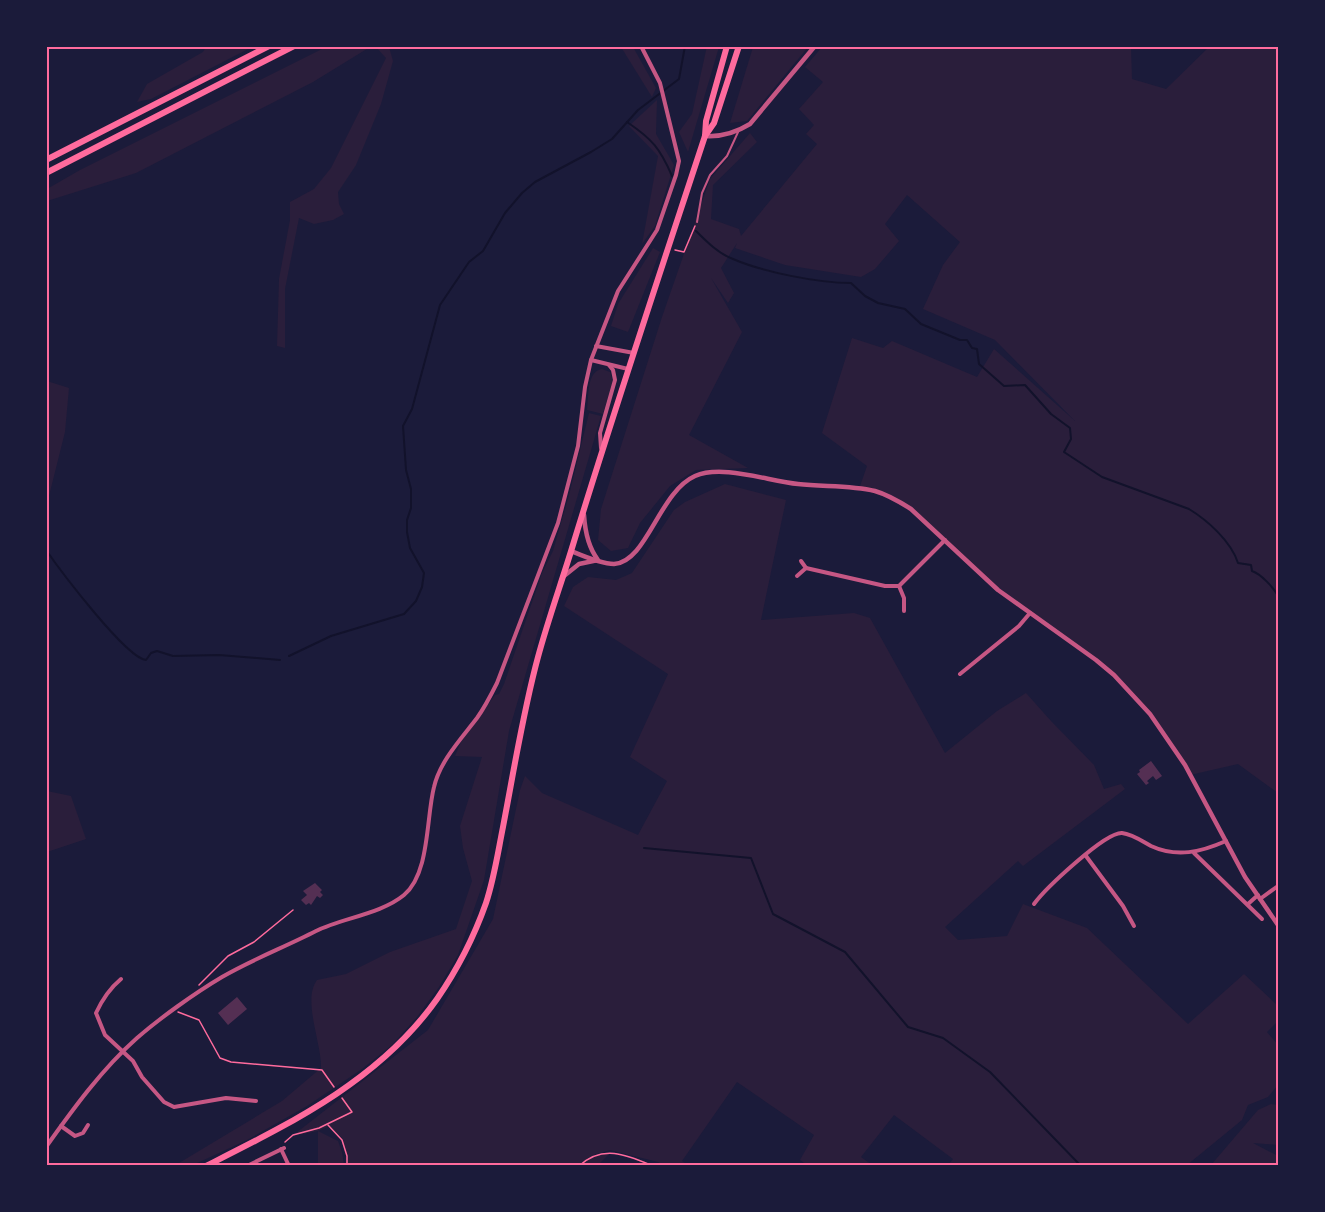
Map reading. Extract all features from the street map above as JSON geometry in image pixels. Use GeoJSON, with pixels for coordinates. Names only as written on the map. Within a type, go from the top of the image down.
{"type":"FeatureCollection","features":[{"type":"Feature","properties":{"kind":"main road"},"geometry":{"type":"LineString","coordinates":[[46,160],[269,46]]}},
{"type":"Feature","properties":{"kind":"main road"},"geometry":{"type":"LineString","coordinates":[[46,172],[294,46]]}},
{"type":"Feature","properties":{"kind":"main road"},"geometry":{"type":"LineString","coordinates":[[206,1166],[283,1126],[346,1089],[376,1065],[410,1032],[429,1009],[459,964],[486,902],[530,687],[601,452],[705,136],[706,121],[726,46]]}},
{"type":"Feature","properties":{"kind":"main road"},"geometry":{"type":"LineString","coordinates":[[705,136],[714,123],[739,46]]}},
{"type":"Feature","properties":{"kind":"street"},"geometry":{"type":"LineString","coordinates":[[46,1146],[124,1052],[174,1010],[220,978],[241,967],[325,927],[393,902],[410,888],[422,859],[430,804],[438,774],[455,746],[489,700],[558,523],[578,446],[585,387],[596,346],[618,291],[657,230],[676,175],[679,161],[662,88],[641,46]]}},
{"type":"Feature","properties":{"kind":"street"},"geometry":{"type":"LineString","coordinates":[[705,136],[712,137],[739,130],[750,124],[815,46]]}},
{"type":"Feature","properties":{"kind":"street"},"geometry":{"type":"LineString","coordinates":[[596,346],[634,353]]}},
{"type":"Feature","properties":{"kind":"street"},"geometry":{"type":"LineString","coordinates":[[591,360],[628,369]]}},
{"type":"Feature","properties":{"kind":"street"},"geometry":{"type":"LineString","coordinates":[[601,452],[600,433],[615,380],[613,370],[609,365]]}},
{"type":"Feature","properties":{"kind":"street"},"geometry":{"type":"LineString","coordinates":[[571,551],[612,564],[631,558],[664,505],[680,485],[694,476],[708,472],[873,491],[887,495],[911,509],[998,590],[1096,660],[1114,675],[1150,714],[1185,765],[1245,877],[1278,925]]}},
{"type":"Feature","properties":{"kind":"street"},"geometry":{"type":"LineString","coordinates":[[583,509],[585,530],[592,553],[598,560]]}},
{"type":"Feature","properties":{"kind":"street"},"geometry":{"type":"LineString","coordinates":[[801,561],[806,568],[869,583],[899,586],[945,540]]}},
{"type":"Feature","properties":{"kind":"street"},"geometry":{"type":"LineString","coordinates":[[562,578],[579,564],[598,560]]}},
{"type":"Feature","properties":{"kind":"street"},"geometry":{"type":"LineString","coordinates":[[797,576],[806,568]]}},
{"type":"Feature","properties":{"kind":"street"},"geometry":{"type":"LineString","coordinates":[[899,586],[904,598],[904,611]]}},
{"type":"Feature","properties":{"kind":"street"},"geometry":{"type":"LineString","coordinates":[[960,674],[1019,626],[1030,613]]}},
{"type":"Feature","properties":{"kind":"street"},"geometry":{"type":"LineString","coordinates":[[1034,904],[1069,867],[1118,833],[1132,836],[1173,854],[1210,848],[1227,841]]}},
{"type":"Feature","properties":{"kind":"street"},"geometry":{"type":"LineString","coordinates":[[1193,852],[1262,919]]}},
{"type":"Feature","properties":{"kind":"street"},"geometry":{"type":"LineString","coordinates":[[1086,856],[1134,926]]}},
{"type":"Feature","properties":{"kind":"street"},"geometry":{"type":"LineString","coordinates":[[1248,904],[1278,886]]}},
{"type":"Feature","properties":{"kind":"street"},"geometry":{"type":"LineString","coordinates":[[121,979],[111,987],[96,1013],[105,1035],[124,1052],[164,1102],[174,1107],[226,1098],[256,1101]]}},
{"type":"Feature","properties":{"kind":"street"},"geometry":{"type":"LineString","coordinates":[[61,1126],[75,1136],[83,1133],[88,1125]]}},
{"type":"Feature","properties":{"kind":"street"},"geometry":{"type":"LineString","coordinates":[[247,1166],[282,1148],[289,1166]]}},
{"type":"Feature","properties":{"kind":"lane"},"geometry":{"type":"LineString","coordinates":[[697,222],[702,194],[710,176],[727,156],[739,130]]}},
{"type":"Feature","properties":{"kind":"path"},"geometry":{"type":"LineString","coordinates":[[668,249],[684,252],[697,222]]}},
{"type":"Feature","properties":{"kind":"path"},"geometry":{"type":"LineString","coordinates":[[196,988],[228,956],[254,942],[293,910]]}},
{"type":"Feature","properties":{"kind":"path"},"geometry":{"type":"LineString","coordinates":[[174,1010],[199,1020],[220,1058],[231,1062],[322,1070]]}},
{"type":"Feature","properties":{"kind":"path"},"geometry":{"type":"LineString","coordinates":[[282,1148],[289,1137],[327,1124],[352,1112]]}},
{"type":"Feature","properties":{"kind":"path"},"geometry":{"type":"LineString","coordinates":[[327,1124],[340,1138],[347,1156],[347,1166]]}},
{"type":"Feature","properties":{"kind":"path"},"geometry":{"type":"LineString","coordinates":[[579,1166],[589,1157],[611,1152],[653,1166]]}},
{"type":"Feature","properties":{"kind":"shaded area"},"geometry":{"type":"Polygon","coordinates":[[[707,46],[719,47],[688,152],[679,132],[692,114],[707,46]]]}},
{"type":"Feature","properties":{"kind":"shaded area"},"geometry":{"type":"Polygon","coordinates":[[[206,47],[252,47],[151,99],[137,102],[147,84],[203,52],[206,47]]]}},
{"type":"Feature","properties":{"kind":"shaded area"},"geometry":{"type":"Polygon","coordinates":[[[326,47],[370,47],[313,82],[136,173],[47,201],[47,189],[80,170],[326,47]]]}},
{"type":"Feature","properties":{"kind":"shaded area"},"geometry":{"type":"Polygon","coordinates":[[[376,47],[389,47],[393,61],[381,104],[356,165],[338,192],[339,204],[344,214],[333,220],[314,224],[299,218],[285,289],[285,348],[277,346],[279,279],[290,220],[290,202],[314,189],[331,168],[386,58],[376,47]]]}},
{"type":"Feature","properties":{"kind":"shaded area"},"geometry":{"type":"Polygon","coordinates":[[[621,47],[633,47],[656,88],[652,97],[621,47]]]}},
{"type":"Feature","properties":{"kind":"shaded area"},"geometry":{"type":"Polygon","coordinates":[[[753,47],[808,47],[747,121],[730,123],[753,47]]]}},
{"type":"Feature","properties":{"kind":"shaded area"},"geometry":{"type":"Polygon","coordinates":[[[822,47],[1131,47],[1132,79],[1166,89],[1209,47],[1278,47],[1278,793],[1238,764],[1190,775],[1163,732],[1114,675],[998,590],[911,509],[897,500],[859,489],[867,466],[822,433],[852,338],[883,348],[892,341],[977,377],[994,349],[1075,421],[995,340],[923,309],[943,265],[960,242],[907,195],[885,224],[899,241],[875,269],[861,277],[785,265],[735,248],[737,243],[721,268],[734,293],[728,303],[711,278],[742,332],[689,435],[748,468],[696,470],[670,486],[640,523],[628,548],[611,551],[598,540],[601,509],[662,317],[710,179],[750,133],[757,142],[713,185],[711,219],[739,229],[741,236],[817,144],[806,134],[814,125],[799,109],[823,82],[805,67],[822,47]]]}},
{"type":"Feature","properties":{"kind":"shaded area"},"geometry":{"type":"Polygon","coordinates":[[[657,100],[656,134],[674,165],[655,226],[642,244],[658,156],[629,126],[657,100]]]}},
{"type":"Feature","properties":{"kind":"shaded area"},"geometry":{"type":"Polygon","coordinates":[[[653,248],[660,252],[628,332],[611,326],[618,304],[653,248]]]}},
{"type":"Feature","properties":{"kind":"shaded area"},"geometry":{"type":"Polygon","coordinates":[[[602,369],[610,372],[613,381],[603,414],[587,410],[591,380],[597,371],[602,369]]]}},
{"type":"Feature","properties":{"kind":"shaded area"},"geometry":{"type":"Polygon","coordinates":[[[47,381],[69,388],[65,432],[47,504],[47,381]]]}},
{"type":"Feature","properties":{"kind":"shaded area"},"geometry":{"type":"Polygon","coordinates":[[[589,413],[601,416],[509,731],[484,880],[458,955],[439,987],[417,1017],[392,1045],[362,1069],[307,1106],[247,1140],[193,1165],[174,1166],[282,1101],[321,1068],[311,999],[317,980],[346,974],[390,952],[456,929],[472,881],[460,826],[482,757],[455,756],[461,742],[495,695],[499,694],[504,684],[542,573],[553,551],[589,413]]]}},
{"type":"Feature","properties":{"kind":"shaded area"},"geometry":{"type":"Polygon","coordinates":[[[725,484],[786,500],[761,620],[854,613],[870,618],[945,753],[997,711],[1026,693],[1094,765],[1104,789],[1121,784],[1125,789],[1023,866],[1018,861],[945,927],[958,940],[1007,936],[1023,904],[1087,928],[1188,1024],[1244,974],[1278,1006],[1278,1021],[1267,1032],[1278,1045],[1278,1085],[1268,1097],[1248,1105],[1242,1120],[1187,1165],[948,1165],[953,1159],[894,1115],[861,1157],[872,1165],[807,1165],[800,1160],[814,1135],[737,1082],[682,1161],[688,1165],[663,1165],[610,1150],[590,1156],[611,1152],[598,1165],[348,1165],[342,1138],[330,1126],[318,1131],[296,1133],[428,1030],[493,919],[520,790],[525,776],[542,793],[638,835],[667,781],[630,757],[668,674],[564,606],[573,587],[588,577],[616,580],[632,573],[674,510],[685,502],[725,484]]]}},
{"type":"Feature","properties":{"kind":"shaded area"},"geometry":{"type":"Polygon","coordinates":[[[47,791],[71,796],[86,839],[47,852],[47,791]]]}},
{"type":"Feature","properties":{"kind":"shaded area"},"geometry":{"type":"Polygon","coordinates":[[[1271,1104],[1278,1105],[1278,1145],[1253,1143],[1278,1156],[1278,1165],[1211,1165],[1258,1110],[1271,1104]]]}},
{"type":"Feature","properties":{"kind":"shaded area"},"geometry":{"type":"Polygon","coordinates":[[[318,1131],[338,1141],[344,1165],[318,1165],[318,1131]]]}},
{"type":"Feature","properties":{"kind":"building"},"geometry":{"type":"Polygon","coordinates":[[[1151,761],[1162,776],[1156,780],[1153,776],[1146,785],[1137,774],[1151,761]]]}},
{"type":"Feature","properties":{"kind":"building"},"geometry":{"type":"Polygon","coordinates":[[[315,883],[322,890],[320,892],[323,895],[320,898],[317,896],[311,905],[309,903],[306,905],[301,900],[307,895],[303,891],[315,883]]]}},
{"type":"Feature","properties":{"kind":"building"},"geometry":{"type":"Polygon","coordinates":[[[237,997],[247,1009],[228,1025],[218,1013],[237,997]]]}},
{"type":"Feature","properties":{"kind":"waterway"},"geometry":{"type":"LineString","coordinates":[[289,656],[331,636],[404,614],[416,601],[422,587],[424,573],[410,548],[407,532],[411,489],[406,470],[403,426],[412,409],[440,305],[469,262],[483,251],[505,213],[522,193],[535,182],[612,139],[638,110],[679,79],[685,46]]}},
{"type":"Feature","properties":{"kind":"waterway"},"geometry":{"type":"LineString","coordinates":[[627,122],[654,145],[672,176]]}},
{"type":"Feature","properties":{"kind":"waterway"},"geometry":{"type":"LineString","coordinates":[[696,231],[728,257],[791,276],[851,283],[865,296],[878,303],[905,309],[921,324],[960,340],[967,340],[972,348],[977,349],[979,364],[1004,386],[1025,385],[1051,414],[1070,428],[1071,439],[1064,452],[1102,477],[1189,509],[1211,525],[1224,539],[1238,563],[1251,565],[1252,571],[1267,582],[1278,596]]}},
{"type":"Feature","properties":{"kind":"waterway"},"geometry":{"type":"LineString","coordinates":[[46,550],[109,630],[137,656],[146,660],[151,653],[157,651],[173,656],[219,655],[280,660]]}},
{"type":"Feature","properties":{"kind":"waterway"},"geometry":{"type":"LineString","coordinates":[[644,848],[751,858],[773,914],[845,952],[908,1027],[943,1038],[990,1072],[1081,1166]]}}]}
